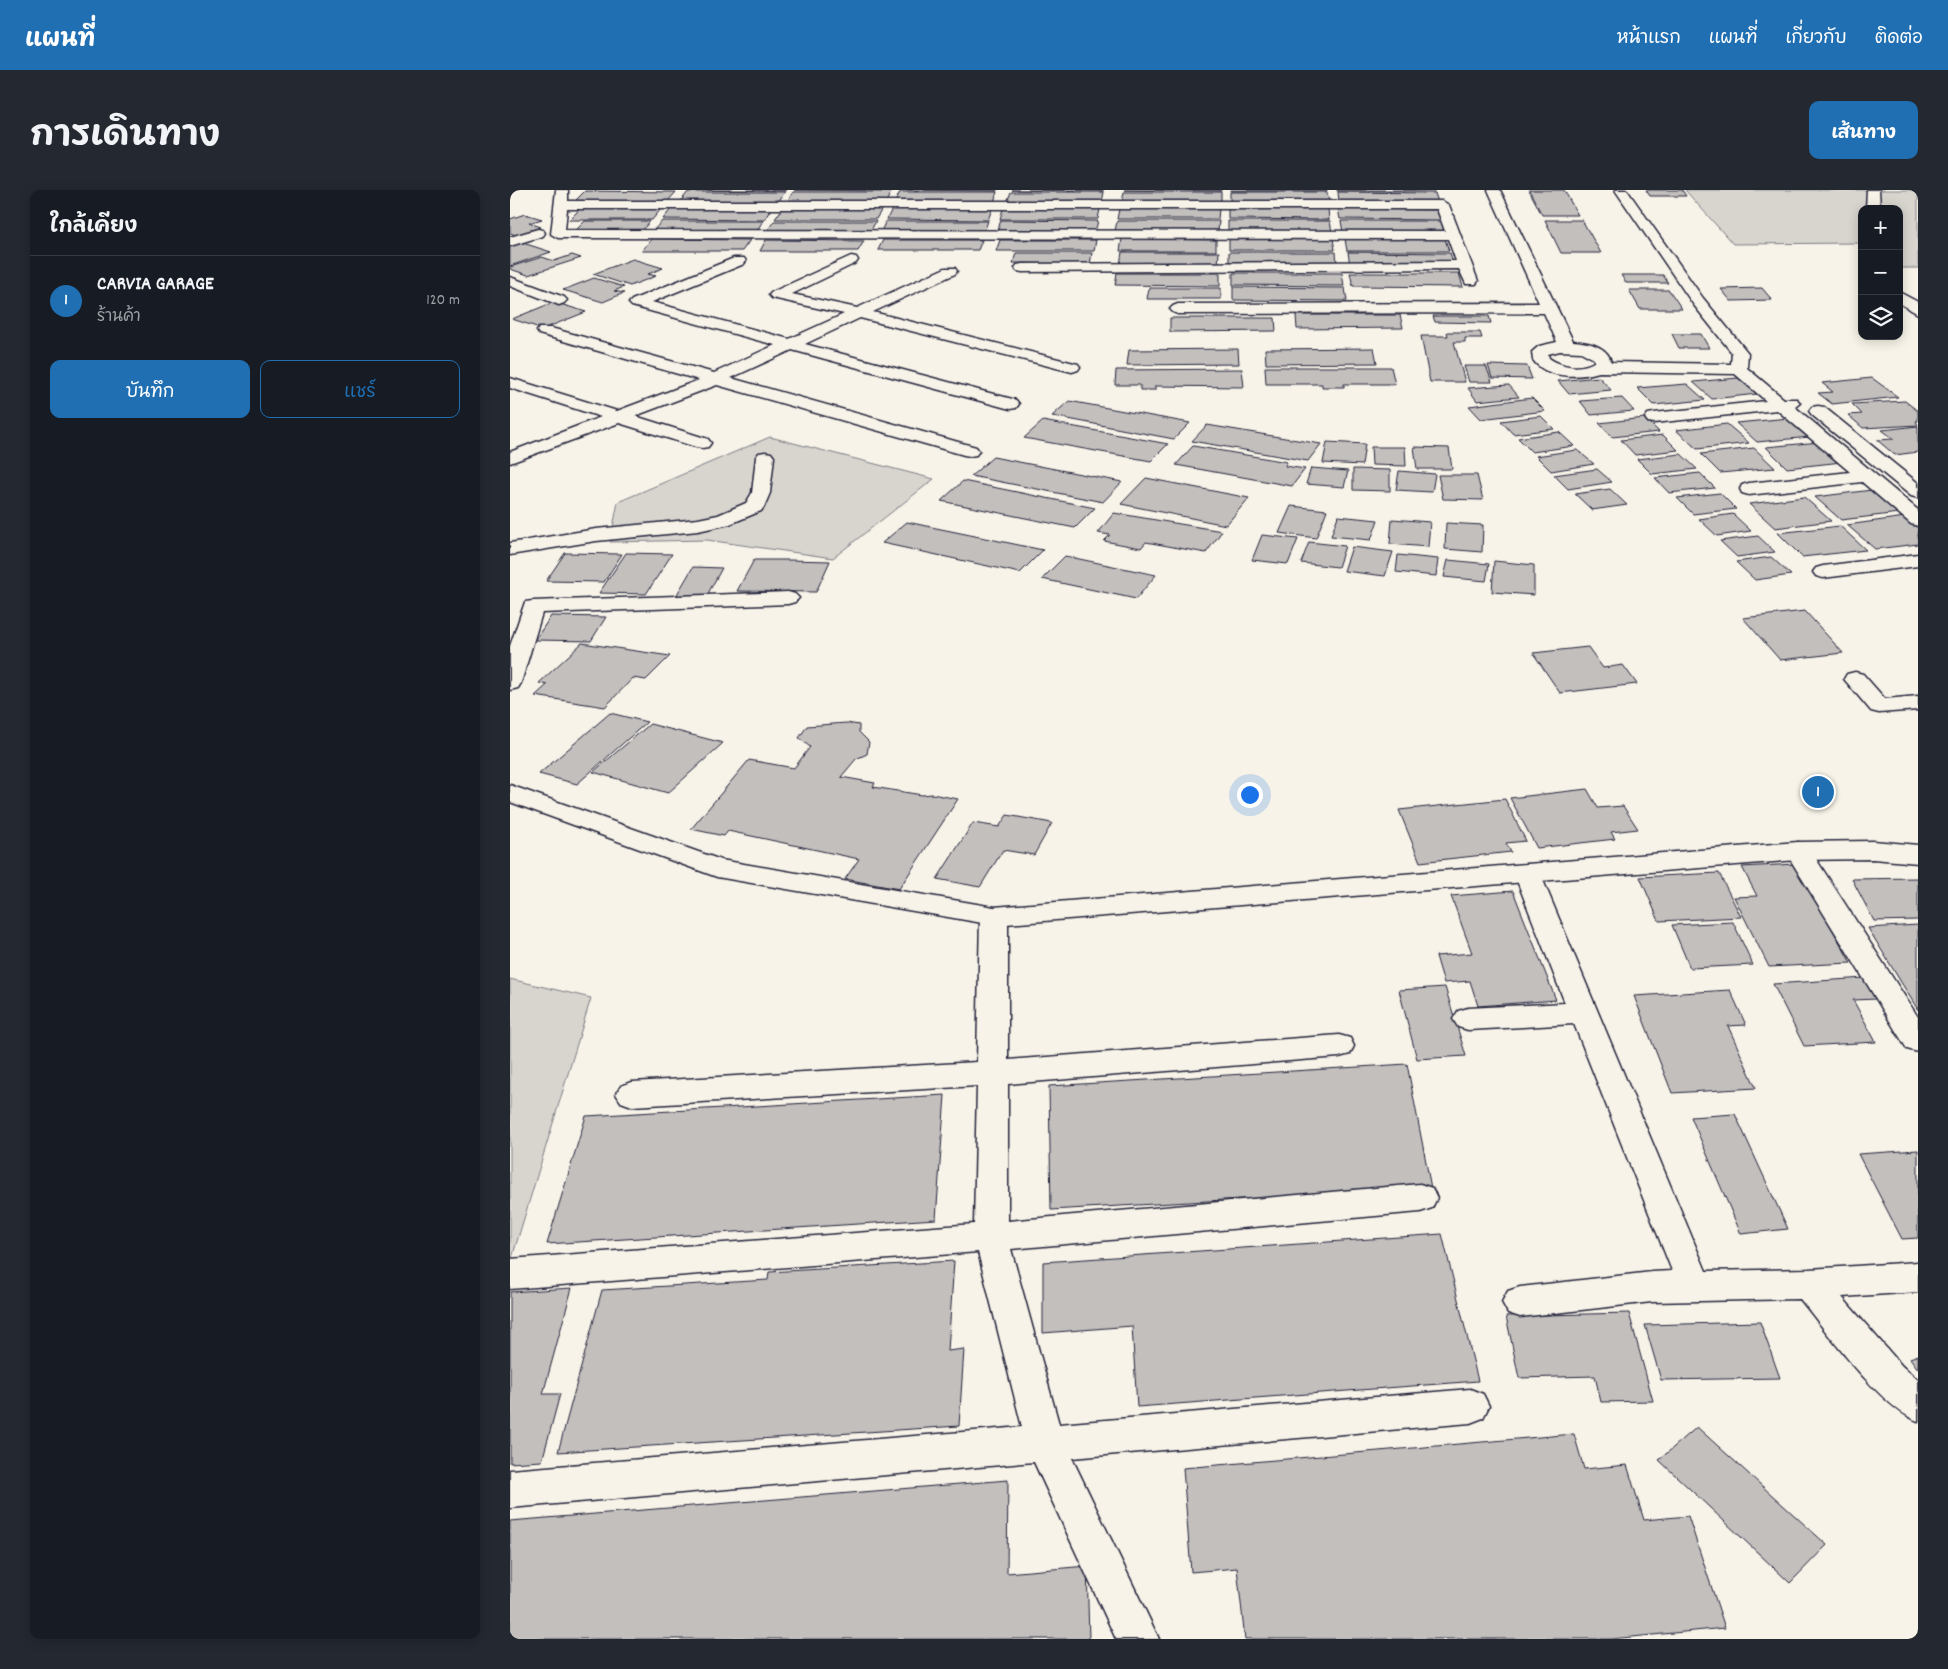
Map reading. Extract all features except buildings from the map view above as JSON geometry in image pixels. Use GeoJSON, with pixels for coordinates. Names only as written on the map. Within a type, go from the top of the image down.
{"type":"FeatureCollection","features":[{"type":"Feature","properties":{"kind":"street"},"geometry":{"type":"LineString","coordinates":[[562,190],[558,234],[987,234],[1102,220],[1335,220],[1453,235]]}},
{"type":"Feature","properties":{"kind":"street"},"geometry":{"type":"LineString","coordinates":[[646,234],[684,190]]}},
{"type":"Feature","properties":{"kind":"street"},"geometry":{"type":"LineString","coordinates":[[637,303],[743,255],[756,234],[789,190]]}},
{"type":"Feature","properties":{"kind":"street"},"geometry":{"type":"LineString","coordinates":[[894,190],[857,255],[777,295],[859,313],[1072,367]]}},
{"type":"Feature","properties":{"kind":"street"},"geometry":{"type":"LineString","coordinates":[[982,249],[1000,190]]}},
{"type":"Feature","properties":{"kind":"street"},"geometry":{"type":"LineString","coordinates":[[1096,268],[1106,190]]}},
{"type":"Feature","properties":{"kind":"street"},"geometry":{"type":"LineString","coordinates":[[1223,190],[1224,220],[1221,267],[1225,309]]}},
{"type":"Feature","properties":{"kind":"street"},"geometry":{"type":"LineString","coordinates":[[1332,190],[1342,266],[1350,308]]}},
{"type":"Feature","properties":{"kind":"street"},"geometry":{"type":"LineString","coordinates":[[1494,190],[1567,346]]}},
{"type":"Feature","properties":{"kind":"street"},"geometry":{"type":"LineString","coordinates":[[1621,190],[1740,361],[1780,404],[1918,520]]}},
{"type":"Feature","properties":{"kind":"street"},"geometry":{"type":"LineString","coordinates":[[1873,190],[1873,205]]}},
{"type":"Feature","properties":{"kind":"street"},"geometry":{"type":"LineString","coordinates":[[560,205],[996,205],[1102,220],[1335,220],[1442,205],[1471,281]]}},
{"type":"Feature","properties":{"kind":"street"},"geometry":{"type":"LineString","coordinates":[[510,242],[538,233]]}},
{"type":"Feature","properties":{"kind":"street"},"geometry":{"type":"LineString","coordinates":[[1022,268],[1465,265]]}},
{"type":"Feature","properties":{"kind":"street"},"geometry":{"type":"LineString","coordinates":[[510,458],[714,380],[950,271]]}},
{"type":"Feature","properties":{"kind":"street"},"geometry":{"type":"LineString","coordinates":[[510,281],[559,300]]}},
{"type":"Feature","properties":{"kind":"street"},"geometry":{"type":"LineString","coordinates":[[618,299],[792,344],[1010,404]]}},
{"type":"Feature","properties":{"kind":"street"},"geometry":{"type":"LineString","coordinates":[[1903,299],[1918,310]]}},
{"type":"Feature","properties":{"kind":"street"},"geometry":{"type":"LineString","coordinates":[[1178,309],[1549,308]]}},
{"type":"Feature","properties":{"kind":"street"},"geometry":{"type":"LineString","coordinates":[[545,331],[970,451]]}},
{"type":"Feature","properties":{"kind":"street"},"geometry":{"type":"LineString","coordinates":[[1597,359],[1579,347],[1567,346],[1545,349],[1540,352],[1541,360],[1553,367],[1572,371],[1597,359],[1756,361]]}},
{"type":"Feature","properties":{"kind":"street"},"geometry":{"type":"LineString","coordinates":[[510,383],[702,443]]}},
{"type":"Feature","properties":{"kind":"street"},"geometry":{"type":"LineString","coordinates":[[1792,389],[1918,492]]}},
{"type":"Feature","properties":{"kind":"street"},"geometry":{"type":"LineString","coordinates":[[1654,418],[1805,401]]}},
{"type":"Feature","properties":{"kind":"street"},"geometry":{"type":"LineString","coordinates":[[510,549],[596,535],[698,525],[723,520],[754,507],[761,493],[765,457]]}},
{"type":"Feature","properties":{"kind":"street"},"geometry":{"type":"LineString","coordinates":[[1748,489],[1866,476]]}},
{"type":"Feature","properties":{"kind":"street"},"geometry":{"type":"LineString","coordinates":[[1823,572],[1918,560]]}},
{"type":"Feature","properties":{"kind":"street"},"geometry":{"type":"LineString","coordinates":[[510,684],[533,608],[788,598]]}},
{"type":"Feature","properties":{"kind":"street"},"geometry":{"type":"LineString","coordinates":[[1855,680],[1880,706],[1918,703]]}},
{"type":"Feature","properties":{"kind":"street"},"geometry":{"type":"LineString","coordinates":[[510,792],[717,868],[994,916],[1798,851],[1873,850],[1918,854]]}},
{"type":"Feature","properties":{"kind":"street"},"geometry":{"type":"LineString","coordinates":[[1798,851],[1918,1041]]}},
{"type":"Feature","properties":{"kind":"street"},"geometry":{"type":"LineString","coordinates":[[1527,873],[1695,1286]]}},
{"type":"Feature","properties":{"kind":"street"},"geometry":{"type":"LineString","coordinates":[[994,916],[991,1237],[1045,1443],[1138,1639]]}},
{"type":"Feature","properties":{"kind":"street"},"geometry":{"type":"LineString","coordinates":[[1468,1019],[1584,1013]]}},
{"type":"Feature","properties":{"kind":"street"},"geometry":{"type":"LineString","coordinates":[[632,1094],[993,1074],[1339,1046]]}},
{"type":"Feature","properties":{"kind":"street"},"geometry":{"type":"LineString","coordinates":[[510,1274],[991,1237],[1420,1198]]}},
{"type":"Feature","properties":{"kind":"street"},"geometry":{"type":"LineString","coordinates":[[1520,1302],[1652,1287],[1809,1284],[1918,1277]]}},
{"type":"Feature","properties":{"kind":"street"},"geometry":{"type":"LineString","coordinates":[[1809,1284],[1889,1378],[1918,1404]]}},
{"type":"Feature","properties":{"kind":"street"},"geometry":{"type":"LineString","coordinates":[[510,1489],[1470,1406]]}},
{"type":"Feature","properties":{"kind":"shaded area"},"geometry":{"type":"Polygon","coordinates":[[[1685,190],[1918,190],[1918,268],[1903,268],[1903,205],[1858,205],[1858,243],[1733,244],[1685,190]]]}},
{"type":"Feature","properties":{"kind":"shaded area"},"geometry":{"type":"Polygon","coordinates":[[[770,437],[934,479],[833,558],[707,540],[610,542],[618,502],[770,437]]]}},
{"type":"Feature","properties":{"kind":"shaded area"},"geometry":{"type":"Polygon","coordinates":[[[510,979],[591,998],[512,1258],[510,1258],[510,979]]]}},
{"type":"Feature","properties":{"kind":"place","name":"CARVIA GARAGE"},"geometry":{"type":"Point","coordinates":[1818,792]}}]}
